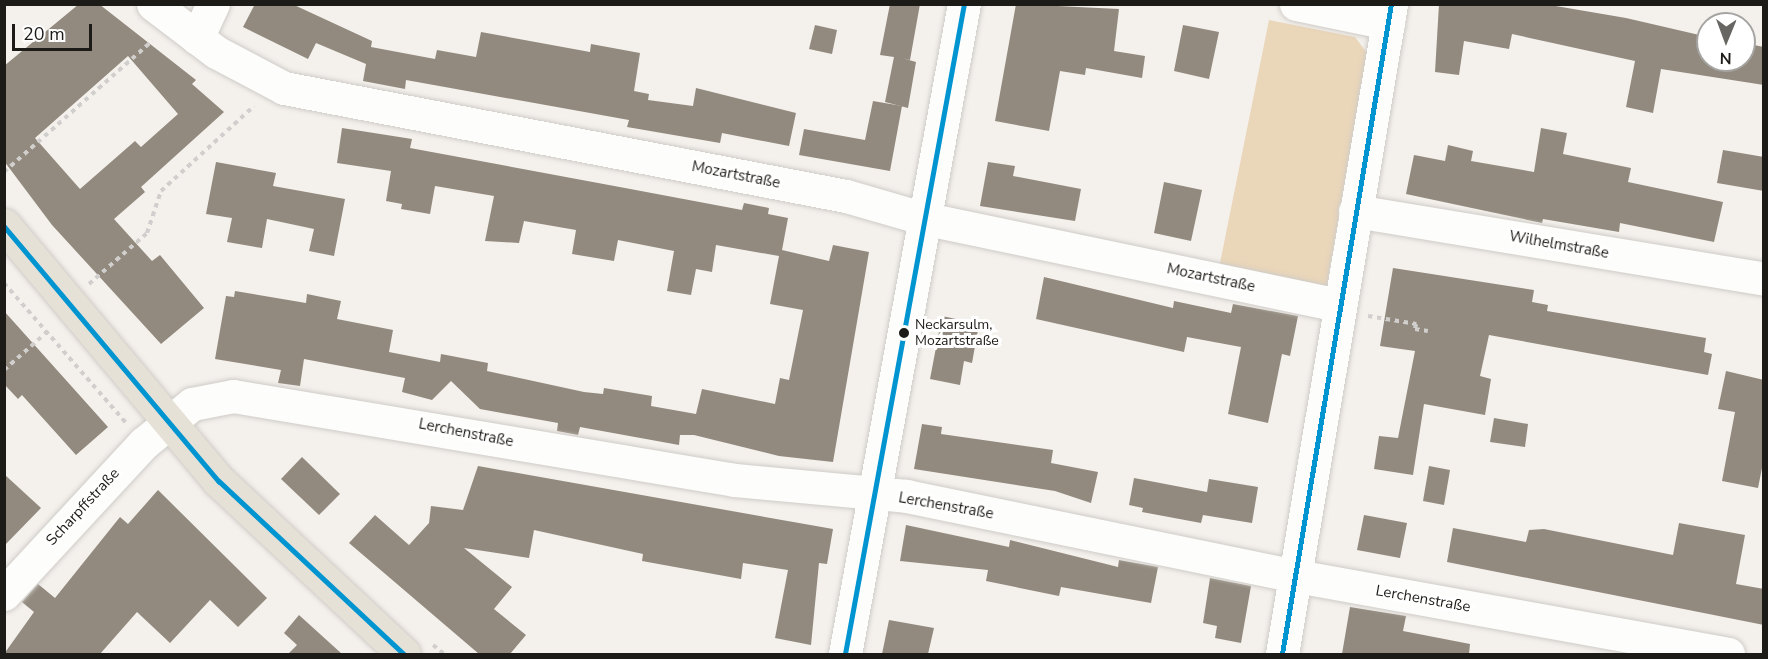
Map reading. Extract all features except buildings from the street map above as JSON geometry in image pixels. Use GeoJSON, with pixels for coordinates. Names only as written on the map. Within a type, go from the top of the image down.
{"type":"FeatureCollection","features":[{"type":"Feature","properties":{"kind":"main road"},"geometry":{"type":"LineString","coordinates":[[4,225],[167,424],[302,563],[404,654]]}},
{"type":"Feature","properties":{"kind":"street"},"geometry":{"type":"LineString","coordinates":[[175,21],[213,4]]}},
{"type":"Feature","properties":{"kind":"street"},"geometry":{"type":"LineString","coordinates":[[845,654],[922,218],[964,4]]}},
{"type":"Feature","properties":{"kind":"street"},"geometry":{"type":"LineString","coordinates":[[1282,654],[1338,308],[1390,14],[1296,4]]}},
{"type":"Feature","properties":{"kind":"street","name":"Mozartstraße"},"geometry":{"type":"LineString","coordinates":[[175,21],[276,85],[846,196],[922,218],[1338,308]]}},
{"type":"Feature","properties":{"kind":"street","name":"Wilhelmstraße"},"geometry":{"type":"LineString","coordinates":[[1355,211],[1764,279]]}},
{"type":"Feature","properties":{"kind":"street","name":"Lerchenstraße"},"geometry":{"type":"LineString","coordinates":[[167,424],[192,404],[211,398],[263,398],[646,466],[874,495],[906,496],[1296,576],[1728,654]]}},
{"type":"Feature","properties":{"kind":"street","name":"Scharpffstraße"},"geometry":{"type":"LineString","coordinates":[[4,594],[144,443],[167,424]]}},
{"type":"Feature","properties":{"kind":"path"},"geometry":{"type":"LineString","coordinates":[[4,172],[175,21]]}},
{"type":"Feature","properties":{"kind":"path"},"geometry":{"type":"LineString","coordinates":[[83,289],[147,233],[161,191],[276,85]]}},
{"type":"Feature","properties":{"kind":"path"},"geometry":{"type":"LineString","coordinates":[[1338,308],[1416,324],[1415,329],[1428,331]]}},
{"type":"Feature","properties":{"kind":"path"},"geometry":{"type":"LineString","coordinates":[[4,370],[47,332]]}},
{"type":"Feature","properties":{"kind":"shaded area"},"geometry":{"type":"Polygon","coordinates":[[[1269,20],[1355,37],[1367,53],[1326,291],[1219,268],[1269,20]]]}},
{"type":"Feature","properties":{"kind":"transit line"},"geometry":{"type":"LineString","coordinates":[[845,654],[964,4]]}},
{"type":"Feature","properties":{"kind":"transit line"},"geometry":{"type":"LineString","coordinates":[[1282,654],[1391,4]]}},
{"type":"Feature","properties":{"kind":"transit line"},"geometry":{"type":"LineString","coordinates":[[4,226],[219,481],[404,654]]}},
{"type":"Feature","properties":{"kind":"place","name":"Neckarsulm, Mozartstraße"},"geometry":{"type":"Point","coordinates":[904,333]}}]}
